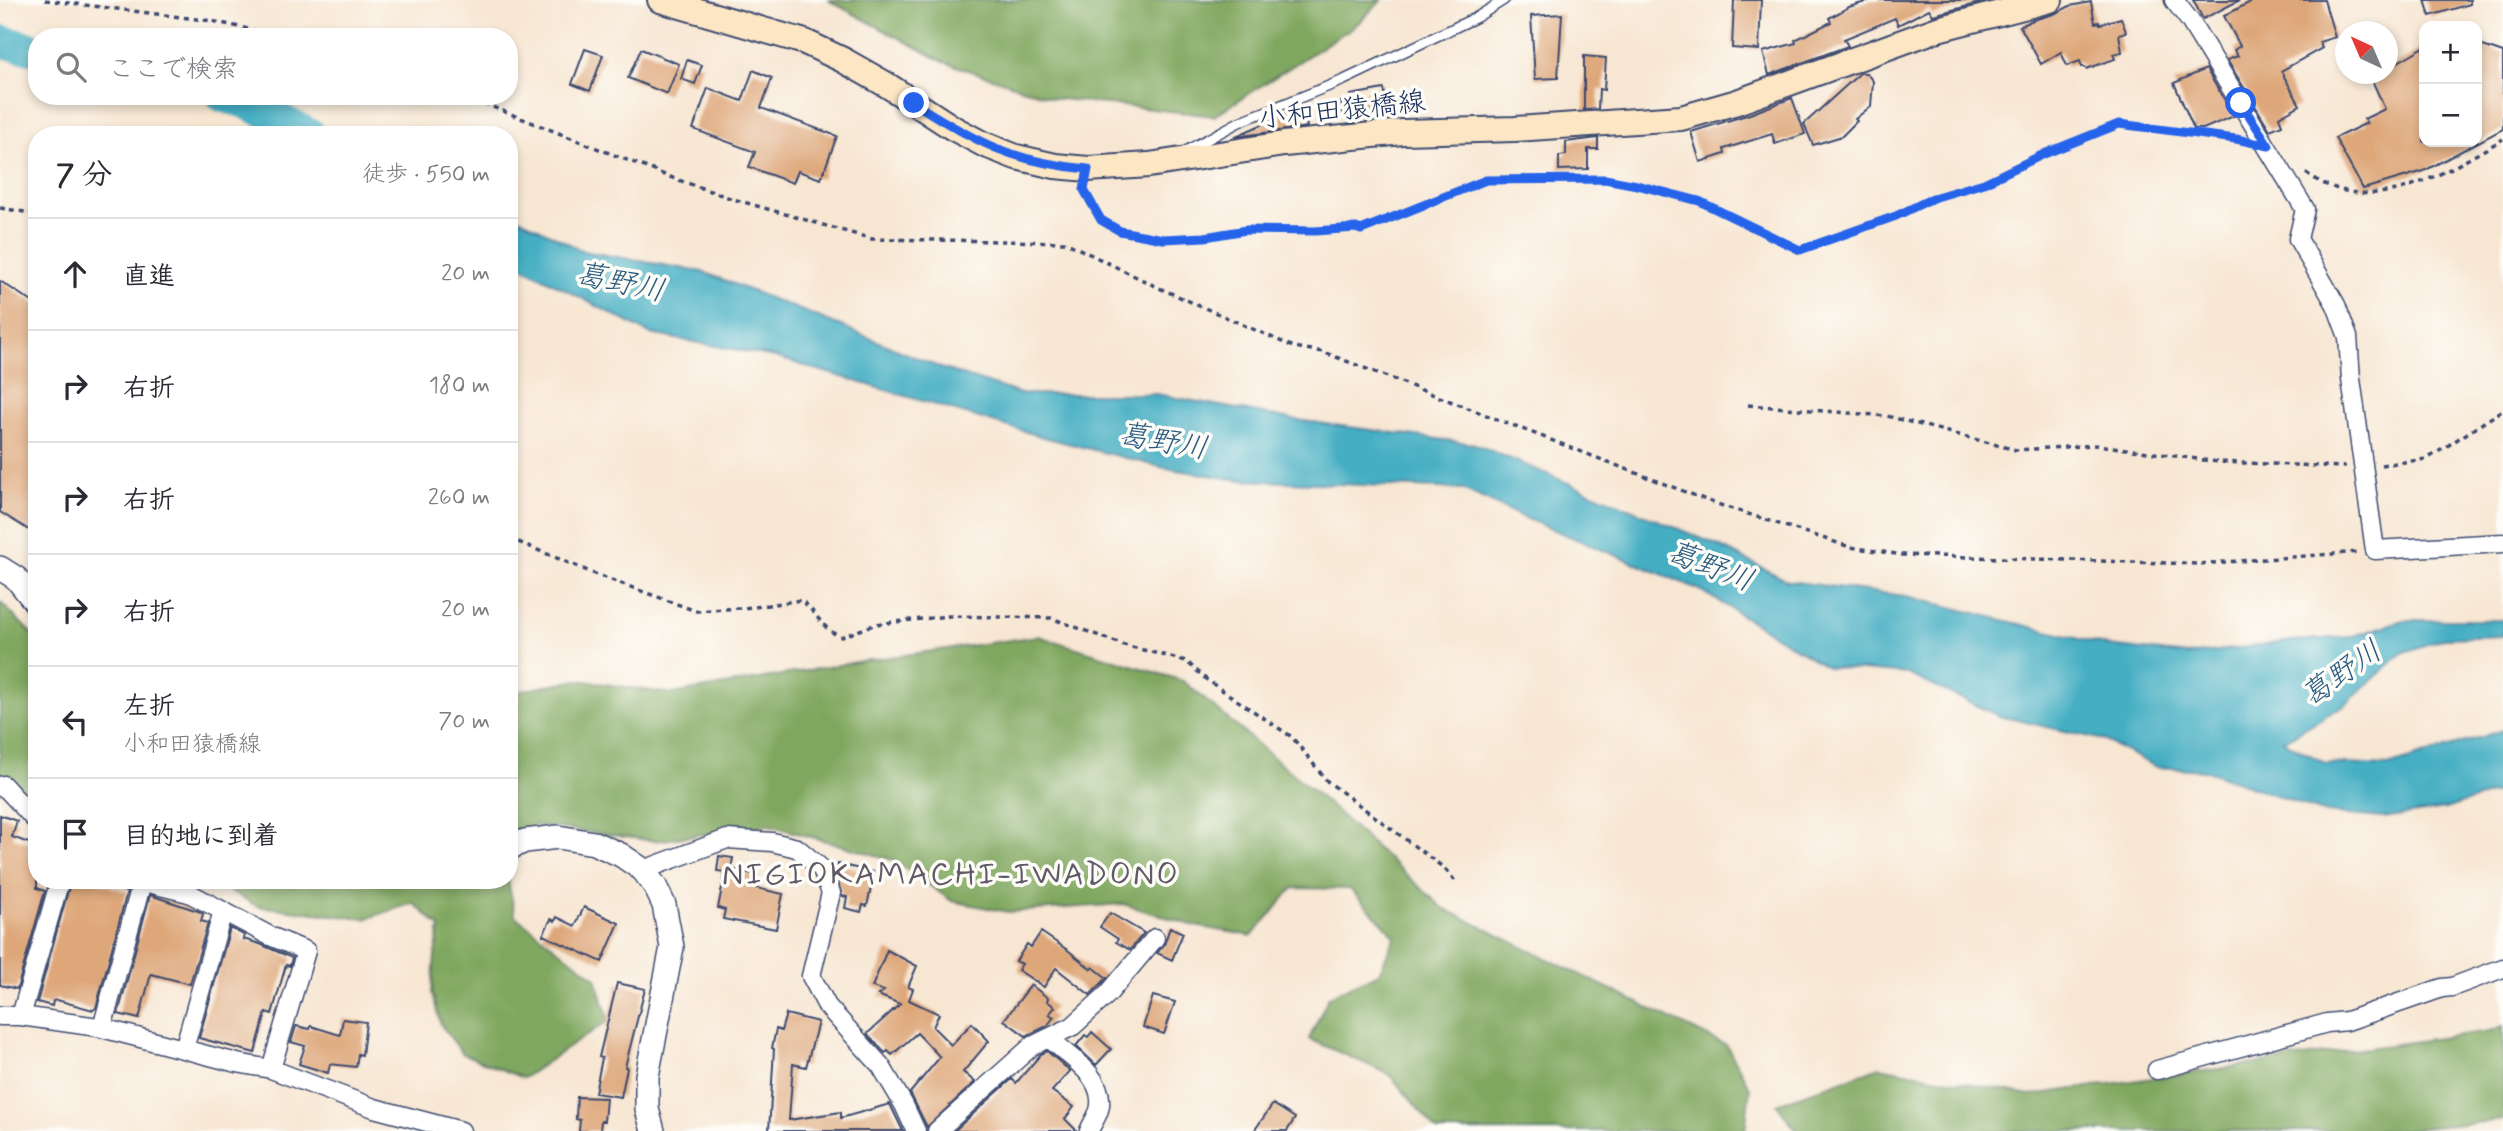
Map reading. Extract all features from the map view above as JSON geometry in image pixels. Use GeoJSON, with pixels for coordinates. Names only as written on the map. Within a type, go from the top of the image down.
{"type":"FeatureCollection","features":[{"type":"Feature","properties":{"kind":"main road","name":"小和田猿橋線"},"geometry":{"type":"LineString","coordinates":[[660,0],[805,42],[887,85],[953,128],[1016,157],[1055,166],[1088,169],[1404,132],[1514,129],[1681,118],[1737,102],[1938,29],[2050,0]]}},
{"type":"Feature","properties":{"kind":"street"},"geometry":{"type":"LineString","coordinates":[[2174,0],[2269,146],[2305,209],[2298,239],[2336,305],[2348,337],[2351,379],[2375,550],[2503,543]]}},
{"type":"Feature","properties":{"kind":"street"},"geometry":{"type":"LineString","coordinates":[[0,568],[16,578],[28,593]]}},
{"type":"Feature","properties":{"kind":"street"},"geometry":{"type":"LineString","coordinates":[[0,787],[3,785],[28,812]]}},
{"type":"Feature","properties":{"kind":"street"},"geometry":{"type":"LineString","coordinates":[[518,844],[558,837],[594,843],[621,855],[643,870],[664,905],[672,947],[647,1076],[647,1109],[653,1131]]}},
{"type":"Feature","properties":{"kind":"street"},"geometry":{"type":"LineString","coordinates":[[643,870],[727,839],[772,842],[797,848],[822,869],[831,893],[811,976],[827,1006],[881,1066],[916,1131]]}},
{"type":"Feature","properties":{"kind":"street"},"geometry":{"type":"LineString","coordinates":[[21,1016],[57,889]]}},
{"type":"Feature","properties":{"kind":"street"},"geometry":{"type":"LineString","coordinates":[[102,1028],[137,889]]}},
{"type":"Feature","properties":{"kind":"street"},"geometry":{"type":"LineString","coordinates":[[172,889],[189,893],[270,936],[306,951],[271,1069]]}},
{"type":"Feature","properties":{"kind":"street"},"geometry":{"type":"LineString","coordinates":[[184,1049],[223,911]]}},
{"type":"Feature","properties":{"kind":"street"},"geometry":{"type":"LineString","coordinates":[[937,1131],[1032,1046],[1073,1026],[1108,993],[1156,938]]}},
{"type":"Feature","properties":{"kind":"street"},"geometry":{"type":"LineString","coordinates":[[2157,1070],[2327,1023],[2347,1021],[2442,988],[2452,988],[2503,968]]}},
{"type":"Feature","properties":{"kind":"street"},"geometry":{"type":"LineString","coordinates":[[0,1016],[21,1016],[102,1028],[271,1069],[374,1108],[461,1131]]}},
{"type":"Feature","properties":{"kind":"street"},"geometry":{"type":"LineString","coordinates":[[1049,1038],[1091,1075],[1097,1088],[1101,1105],[1089,1131]]}},
{"type":"Feature","properties":{"kind":"lane"},"geometry":{"type":"LineString","coordinates":[[1173,161],[1192,146],[1230,127],[1345,80],[1477,17],[1504,0]]}},
{"type":"Feature","properties":{"kind":"path"},"geometry":{"type":"LineString","coordinates":[[46,0],[212,20],[246,28]]}},
{"type":"Feature","properties":{"kind":"path"},"geometry":{"type":"LineString","coordinates":[[488,105],[695,186],[872,239],[1065,242],[1159,288],[1294,346],[1323,352],[1714,503],[1850,547],[1903,555],[2199,564],[2375,550]]}},
{"type":"Feature","properties":{"kind":"path"},"geometry":{"type":"LineString","coordinates":[[1088,169],[1084,190],[1101,220],[1120,231],[1163,239],[1205,237],[1246,230],[1361,230],[1486,180],[1593,179],[1637,185],[1699,201],[1800,250],[1896,216],[1933,198],[1984,183],[2044,154],[2119,124],[2236,139],[2269,146]]}},
{"type":"Feature","properties":{"kind":"path"},"geometry":{"type":"LineString","coordinates":[[2299,168],[2319,183],[2347,192],[2369,195],[2425,183],[2503,139]]}},
{"type":"Feature","properties":{"kind":"path"},"geometry":{"type":"LineString","coordinates":[[0,208],[28,213]]}},
{"type":"Feature","properties":{"kind":"path"},"geometry":{"type":"LineString","coordinates":[[1748,405],[1886,416],[2015,450],[2098,445],[2218,462],[2364,467],[2427,458],[2503,410]]}},
{"type":"Feature","properties":{"kind":"path"},"geometry":{"type":"LineString","coordinates":[[518,542],[595,574],[696,611],[755,607],[802,600],[813,610],[828,632],[841,637],[876,624],[949,616],[1051,618],[1124,645],[1186,661],[1207,680],[1292,737],[1327,781],[1444,868],[1456,881]]}},
{"type":"Feature","properties":{"kind":"green space"},"geometry":{"type":"Polygon","coordinates":[[[828,0],[1382,0],[1356,25],[1214,116],[1052,98],[944,62],[828,0]]]}},
{"type":"Feature","properties":{"kind":"green space"},"geometry":{"type":"Polygon","coordinates":[[[0,602],[28,630],[28,810],[0,788],[0,602]]]}},
{"type":"Feature","properties":{"kind":"green space"},"geometry":{"type":"Polygon","coordinates":[[[1038,636],[1183,681],[1318,795],[1443,908],[1727,1046],[1750,1088],[1745,1131],[1437,1131],[1389,1074],[1309,1039],[1329,996],[1379,973],[1395,936],[1350,889],[1293,888],[1252,936],[1195,926],[1123,904],[1008,912],[952,901],[893,860],[769,825],[655,841],[535,825],[518,856],[518,691],[578,680],[672,694],[862,661],[1038,636]]]}},
{"type":"Feature","properties":{"kind":"green space"},"geometry":{"type":"Polygon","coordinates":[[[227,889],[510,889],[515,916],[596,978],[609,1020],[523,1078],[463,1054],[441,1025],[432,992],[440,927],[413,903],[365,919],[257,906],[227,889]]]}},
{"type":"Feature","properties":{"kind":"green space"},"geometry":{"type":"Polygon","coordinates":[[[2503,1026],[2503,1120],[2394,1131],[1797,1131],[1777,1104],[1880,1067],[2031,1095],[2490,1031],[2503,1026]]]}},
{"type":"Feature","properties":{"kind":"water"},"geometry":{"type":"Polygon","coordinates":[[[518,218],[583,251],[703,272],[941,368],[1021,394],[1156,394],[1297,420],[1475,444],[1717,545],[1788,581],[1906,596],[2108,646],[2188,655],[2291,641],[2350,637],[2403,620],[2503,620],[2503,636],[2444,638],[2402,653],[2346,704],[2283,741],[2325,763],[2388,766],[2503,730],[2503,790],[2445,809],[2383,818],[2326,813],[2204,770],[2156,767],[2104,740],[1999,716],[1908,674],[1827,667],[1698,589],[1525,518],[1463,489],[1239,480],[1165,468],[1043,437],[775,357],[650,334],[518,265],[518,218]]]}},
{"type":"Feature","properties":{"kind":"building"},"geometry":{"type":"Polygon","coordinates":[[[1734,0],[1761,0],[1759,50],[1732,48],[1734,0]]]}},
{"type":"Feature","properties":{"kind":"building"},"geometry":{"type":"Polygon","coordinates":[[[1872,0],[1991,0],[1933,15],[1929,9],[1898,25],[1895,18],[1844,39],[1848,46],[1769,75],[1763,52],[1796,43],[1795,40],[1831,22],[1829,18],[1849,7],[1872,0]]]}},
{"type":"Feature","properties":{"kind":"building"},"geometry":{"type":"Polygon","coordinates":[[[2193,0],[2240,0],[2203,19],[2193,0]]]}},
{"type":"Feature","properties":{"kind":"building"},"geometry":{"type":"Polygon","coordinates":[[[2254,0],[2324,0],[2335,37],[2319,42],[2322,48],[2281,71],[2300,105],[2279,117],[2282,125],[2270,130],[2227,60],[2238,56],[2234,50],[2240,46],[2224,16],[2254,0]]]}},
{"type":"Feature","properties":{"kind":"building"},"geometry":{"type":"Polygon","coordinates":[[[2425,0],[2470,0],[2470,4],[2430,16],[2425,0]]]}},
{"type":"Feature","properties":{"kind":"building"},"geometry":{"type":"Polygon","coordinates":[[[2091,2],[2095,23],[2121,18],[2126,32],[2119,34],[2122,52],[2113,54],[2115,59],[2086,69],[2080,61],[2067,66],[2061,52],[2041,64],[2020,26],[2070,6],[2091,2]]]}},
{"type":"Feature","properties":{"kind":"building"},"geometry":{"type":"Polygon","coordinates":[[[1562,14],[1558,78],[1535,79],[1531,16],[1562,14]]]}},
{"type":"Feature","properties":{"kind":"building"},"geometry":{"type":"Polygon","coordinates":[[[2482,46],[2503,53],[2503,129],[2482,140],[2482,46]]]}},
{"type":"Feature","properties":{"kind":"building"},"geometry":{"type":"Polygon","coordinates":[[[585,49],[603,55],[590,91],[572,84],[585,49]]]}},
{"type":"Feature","properties":{"kind":"building"},"geometry":{"type":"Polygon","coordinates":[[[641,49],[679,64],[667,94],[628,78],[641,49]]]}},
{"type":"Feature","properties":{"kind":"building"},"geometry":{"type":"Polygon","coordinates":[[[2419,50],[2419,147],[2469,147],[2424,171],[2363,189],[2335,138],[2367,123],[2364,119],[2385,109],[2374,84],[2398,84],[2398,62],[2419,50]]]}},
{"type":"Feature","properties":{"kind":"building"},"geometry":{"type":"Polygon","coordinates":[[[1584,56],[1606,58],[1604,90],[1599,89],[1598,109],[1584,110],[1584,56]]]}},
{"type":"Feature","properties":{"kind":"building"},"geometry":{"type":"Polygon","coordinates":[[[687,60],[702,65],[695,84],[681,79],[687,60]]]}},
{"type":"Feature","properties":{"kind":"building"},"geometry":{"type":"Polygon","coordinates":[[[2206,69],[2234,116],[2203,129],[2194,129],[2174,83],[2206,69]]]}},
{"type":"Feature","properties":{"kind":"building"},"geometry":{"type":"Polygon","coordinates":[[[753,70],[772,78],[761,108],[837,136],[821,179],[798,171],[793,183],[749,167],[755,152],[693,129],[708,88],[742,101],[753,70]]]}},
{"type":"Feature","properties":{"kind":"building"},"geometry":{"type":"Polygon","coordinates":[[[1860,73],[1866,73],[1873,81],[1871,106],[1855,119],[1857,121],[1842,136],[1813,145],[1804,124],[1860,73]]]}},
{"type":"Feature","properties":{"kind":"building"},"geometry":{"type":"Polygon","coordinates":[[[1384,89],[1388,109],[1343,117],[1341,102],[1351,100],[1350,95],[1384,89]]]}},
{"type":"Feature","properties":{"kind":"building"},"geometry":{"type":"Polygon","coordinates":[[[1792,98],[1805,134],[1775,144],[1772,134],[1724,149],[1725,154],[1700,162],[1691,132],[1792,98]]]}},
{"type":"Feature","properties":{"kind":"building"},"geometry":{"type":"Polygon","coordinates":[[[1304,109],[1307,127],[1234,137],[1292,111],[1304,109]]]}},
{"type":"Feature","properties":{"kind":"building"},"geometry":{"type":"Polygon","coordinates":[[[1598,138],[1598,149],[1588,149],[1588,169],[1559,170],[1559,156],[1566,155],[1566,142],[1598,138]]]}},
{"type":"Feature","properties":{"kind":"building"},"geometry":{"type":"Polygon","coordinates":[[[0,281],[28,299],[28,529],[0,512],[0,281]]]}},
{"type":"Feature","properties":{"kind":"building"},"geometry":{"type":"Polygon","coordinates":[[[0,815],[17,821],[12,837],[28,843],[28,889],[45,891],[17,989],[0,985],[0,815]]]}},
{"type":"Feature","properties":{"kind":"building"},"geometry":{"type":"Polygon","coordinates":[[[719,856],[733,858],[731,869],[758,875],[756,888],[783,894],[776,929],[723,919],[725,910],[718,908],[725,872],[717,871],[719,856]]]}},
{"type":"Feature","properties":{"kind":"building"},"geometry":{"type":"Polygon","coordinates":[[[838,864],[873,872],[867,906],[863,905],[861,912],[845,908],[847,897],[842,896],[836,874],[838,864]]]}},
{"type":"Feature","properties":{"kind":"building"},"geometry":{"type":"Polygon","coordinates":[[[68,889],[118,889],[127,892],[96,1008],[93,1010],[57,1000],[53,1001],[52,1006],[37,1002],[68,889]]]}},
{"type":"Feature","properties":{"kind":"building"},"geometry":{"type":"Polygon","coordinates":[[[150,895],[198,911],[203,914],[201,921],[208,923],[190,984],[151,974],[139,1019],[118,1014],[150,895]]]}},
{"type":"Feature","properties":{"kind":"building"},"geometry":{"type":"Polygon","coordinates":[[[584,907],[619,923],[602,962],[543,935],[551,919],[555,921],[557,917],[575,926],[584,907]]]}},
{"type":"Feature","properties":{"kind":"building"},"geometry":{"type":"Polygon","coordinates":[[[1110,913],[1144,933],[1130,950],[1116,942],[1118,939],[1100,927],[1110,913]]]}},
{"type":"Feature","properties":{"kind":"building"},"geometry":{"type":"Polygon","coordinates":[[[1170,927],[1183,933],[1172,960],[1157,953],[1164,945],[1170,927]]]}},
{"type":"Feature","properties":{"kind":"building"},"geometry":{"type":"Polygon","coordinates":[[[230,928],[244,935],[243,939],[292,958],[290,966],[286,965],[272,1014],[266,1012],[255,1053],[199,1038],[230,928]]]}},
{"type":"Feature","properties":{"kind":"building"},"geometry":{"type":"Polygon","coordinates":[[[1041,932],[1107,978],[1090,995],[1056,968],[1044,987],[1018,970],[1022,964],[1016,961],[1027,944],[1031,947],[1041,932]]]}},
{"type":"Feature","properties":{"kind":"building"},"geometry":{"type":"Polygon","coordinates":[[[887,950],[917,966],[908,987],[913,989],[909,1000],[939,1014],[933,1027],[951,1045],[972,1023],[989,1041],[963,1072],[975,1082],[927,1127],[910,1093],[940,1057],[917,1033],[892,1055],[888,1051],[885,1053],[867,1034],[900,1004],[878,995],[884,991],[872,987],[887,950]]]}},
{"type":"Feature","properties":{"kind":"building"},"geometry":{"type":"Polygon","coordinates":[[[617,983],[645,989],[625,1067],[627,1068],[621,1097],[595,1093],[602,1058],[599,1057],[617,983]]]}},
{"type":"Feature","properties":{"kind":"building"},"geometry":{"type":"Polygon","coordinates":[[[1031,985],[1055,1007],[1049,1014],[1054,1017],[1047,1026],[1026,1036],[1004,1020],[1031,985]]]}},
{"type":"Feature","properties":{"kind":"building"},"geometry":{"type":"Polygon","coordinates":[[[1153,996],[1175,1002],[1164,1034],[1143,1027],[1153,996]]]}},
{"type":"Feature","properties":{"kind":"building"},"geometry":{"type":"Polygon","coordinates":[[[786,1014],[818,1022],[806,1067],[793,1064],[789,1120],[841,1112],[841,1118],[890,1104],[903,1131],[769,1131],[772,1048],[776,1029],[781,1031],[786,1014]]]}},
{"type":"Feature","properties":{"kind":"building"},"geometry":{"type":"Polygon","coordinates":[[[343,1019],[366,1022],[362,1055],[358,1054],[356,1067],[330,1064],[328,1073],[299,1064],[305,1046],[291,1042],[296,1026],[310,1029],[311,1026],[340,1035],[343,1019]]]}},
{"type":"Feature","properties":{"kind":"building"},"geometry":{"type":"Polygon","coordinates":[[[1092,1032],[1111,1049],[1096,1065],[1076,1046],[1085,1035],[1088,1037],[1092,1032]]]}},
{"type":"Feature","properties":{"kind":"building"},"geometry":{"type":"Polygon","coordinates":[[[1047,1051],[1070,1071],[1052,1091],[1074,1107],[1065,1119],[1077,1131],[954,1131],[1012,1079],[1016,1083],[1041,1054],[1047,1051]]]}},
{"type":"Feature","properties":{"kind":"building"},"geometry":{"type":"Polygon","coordinates":[[[577,1097],[606,1098],[604,1121],[601,1121],[600,1131],[579,1131],[580,1120],[576,1119],[577,1097]]]}},
{"type":"Feature","properties":{"kind":"building"},"geometry":{"type":"Polygon","coordinates":[[[1273,1104],[1295,1118],[1287,1131],[1254,1131],[1273,1104]]]}},
{"type":"Feature","properties":{"kind":"waterway","name":"葛野川"},"geometry":{"type":"LineString","coordinates":[[0,41],[28,48]]}},
{"type":"Feature","properties":{"kind":"waterway","name":"葛野川"},"geometry":{"type":"LineString","coordinates":[[251,105],[292,126]]}},
{"type":"Feature","properties":{"kind":"district","name":"NIGIOKAMACHI-IWADONO"},"geometry":{"type":"Point","coordinates":[951,875]}},
{"type":"Feature","properties":{"kind":"route"},"geometry":{"type":"LineString","coordinates":[[914,103],[983,144],[1016,157],[1055,166],[1088,169],[1084,190],[1101,220],[1120,231],[1163,239],[1205,237],[1246,230],[1361,230],[1486,180],[1556,178],[1605,179],[1699,201],[1800,250],[1896,216],[1933,198],[1984,183],[2044,154],[2119,124],[2236,139],[2269,146],[2241,103]]}}]}
